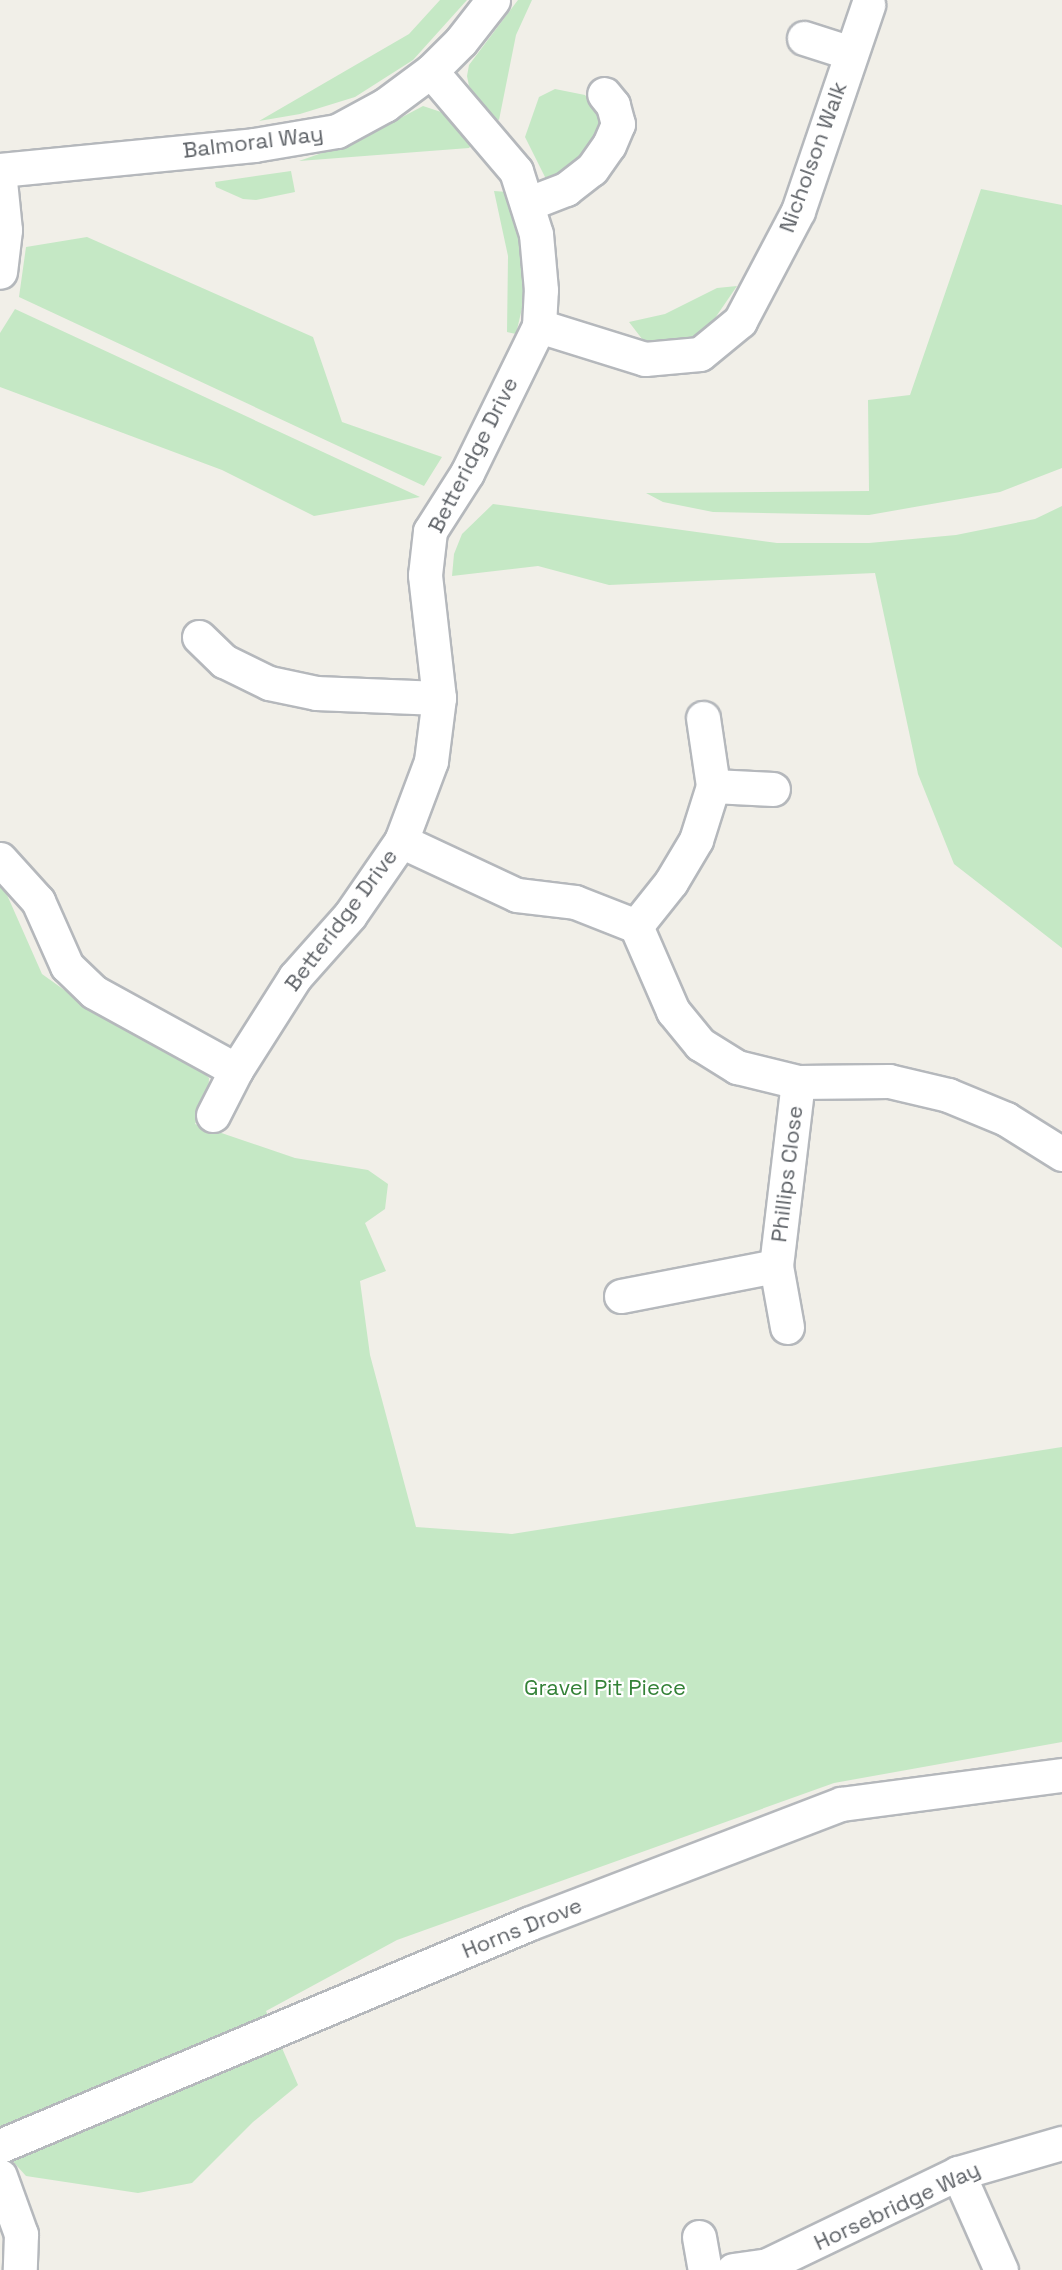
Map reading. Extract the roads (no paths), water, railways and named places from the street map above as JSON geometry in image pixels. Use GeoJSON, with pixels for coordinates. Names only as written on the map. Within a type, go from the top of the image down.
{"type":"FeatureCollection","features":[{"type":"Feature","properties":{"kind":"street","name":"Balmoral Way"},"geometry":{"type":"LineString","coordinates":[[0,170],[254,145],[337,131],[385,105],[430,71],[461,41],[493,0]]}},
{"type":"Feature","properties":{"kind":"street","name":"Nicholson Walk"},"geometry":{"type":"LineString","coordinates":[[539,326],[645,359],[700,354],[740,321],[798,211],[868,4]]}},
{"type":"Feature","properties":{"kind":"street","name":"Nicholson Walk"},"geometry":{"type":"LineString","coordinates":[[804,38],[851,53]]}},
{"type":"Feature","properties":{"kind":"street","name":"Betteridge Drive"},"geometry":{"type":"LineString","coordinates":[[213,1115],[236,1070],[295,977],[350,915],[401,841],[431,760],[439,698],[425,574],[430,531],[468,473],[539,326],[541,290],[536,234],[516,171],[430,71]]}},
{"type":"Feature","properties":{"kind":"street"},"geometry":{"type":"LineString","coordinates":[[527,204],[566,189],[592,169],[609,145],[618,124],[613,105],[604,94]]}},
{"type":"Feature","properties":{"kind":"street"},"geometry":{"type":"LineString","coordinates":[[0,181],[6,230],[0,272]]}},
{"type":"Feature","properties":{"kind":"street"},"geometry":{"type":"LineString","coordinates":[[199,637],[224,661],[269,683],[316,693],[439,698]]}},
{"type":"Feature","properties":{"kind":"street"},"geometry":{"type":"LineString","coordinates":[[636,926],[671,882],[696,840],[713,786],[703,718]]}},
{"type":"Feature","properties":{"kind":"street"},"geometry":{"type":"LineString","coordinates":[[713,786],[773,789]]}},
{"type":"Feature","properties":{"kind":"street"},"geometry":{"type":"LineString","coordinates":[[401,841],[517,895],[575,902],[636,926],[673,1011],[700,1044],[737,1067],[798,1082],[889,1081],[948,1095],[1006,1119],[1062,1154]]}},
{"type":"Feature","properties":{"kind":"street"},"geometry":{"type":"LineString","coordinates":[[0,859],[38,901],[67,966],[94,992],[236,1070]]}},
{"type":"Feature","properties":{"kind":"street","name":"Phillips Close"},"geometry":{"type":"LineString","coordinates":[[787,1326],[776,1266],[798,1082]]}},
{"type":"Feature","properties":{"kind":"street","name":"Phillips Close"},"geometry":{"type":"LineString","coordinates":[[621,1296],[776,1266]]}},
{"type":"Feature","properties":{"kind":"street","name":"Horns Drove"},"geometry":{"type":"LineString","coordinates":[[0,2145],[528,1924],[841,1804],[1062,1775]]}},
{"type":"Feature","properties":{"kind":"street","name":"Horsebridge Way"},"geometry":{"type":"LineString","coordinates":[[734,2270],[767,2265],[958,2173],[1062,2143]]}},
{"type":"Feature","properties":{"kind":"street"},"geometry":{"type":"LineString","coordinates":[[958,2173],[1001,2270]]}},
{"type":"Feature","properties":{"kind":"street"},"geometry":{"type":"LineString","coordinates":[[0,2176],[21,2234],[20,2270]]}},
{"type":"Feature","properties":{"kind":"street"},"geometry":{"type":"LineString","coordinates":[[699,2237],[705,2270]]}},
{"type":"Feature","properties":{"kind":"park label","name":"Gravel Pit Piece"},"geometry":{"type":"Point","coordinates":[605,1688]}}]}
